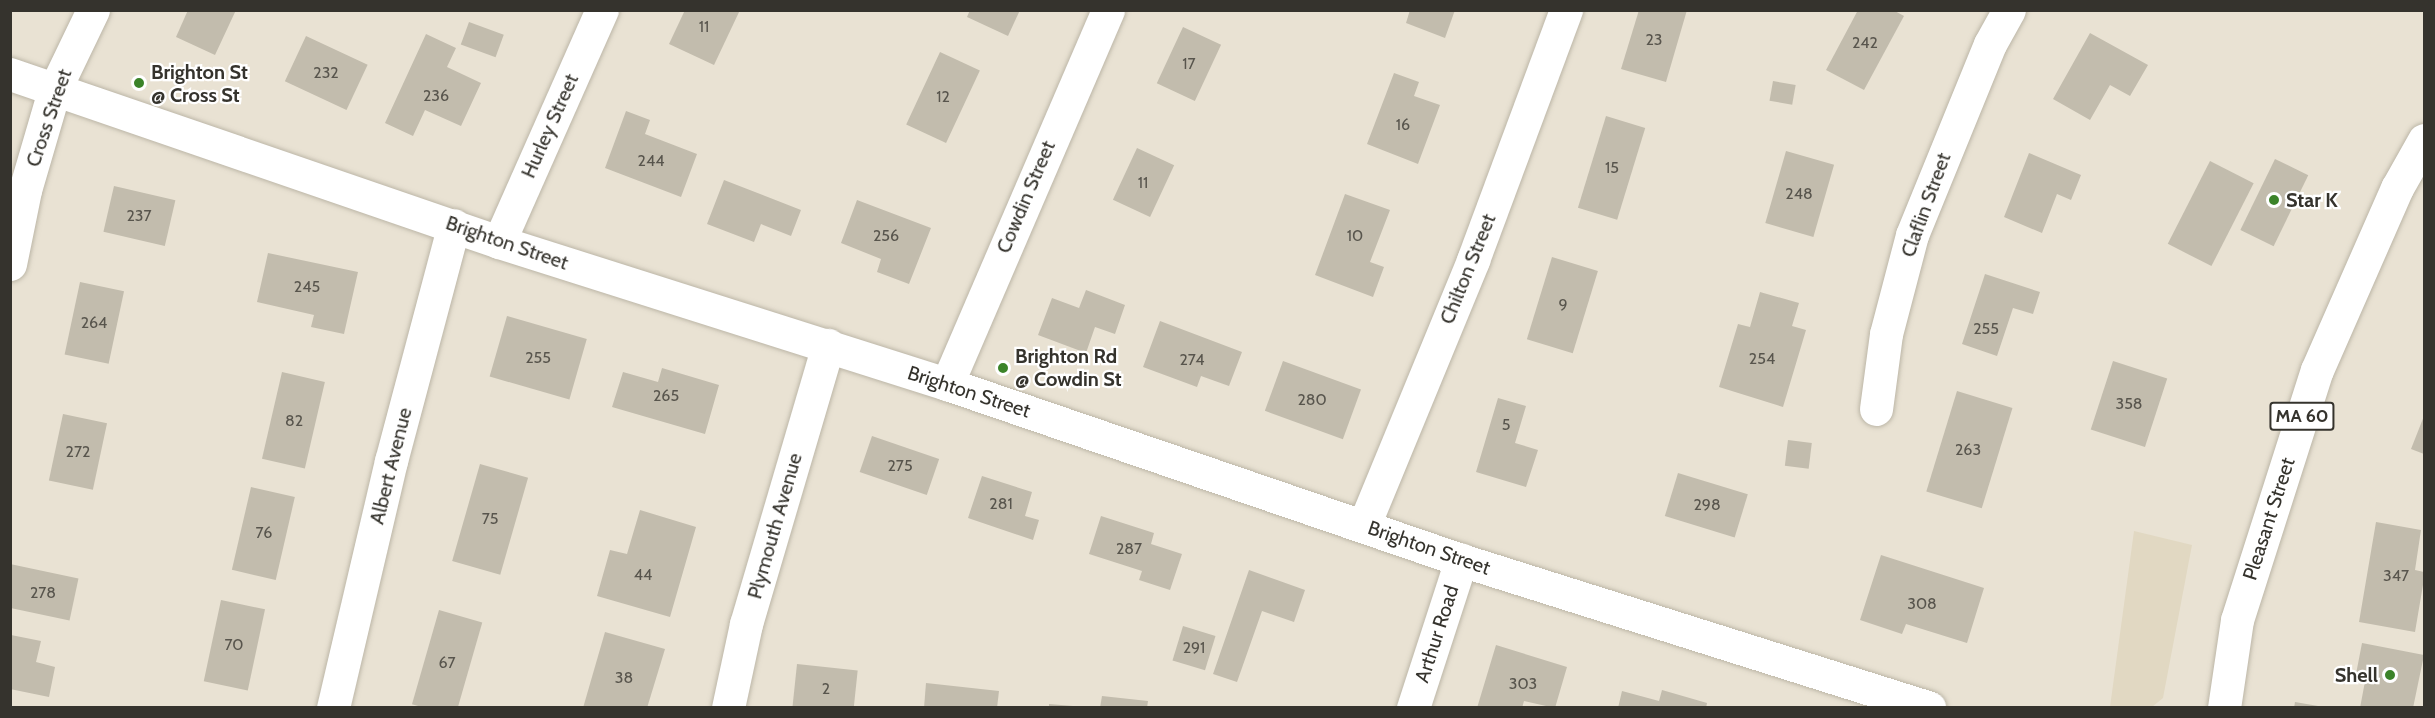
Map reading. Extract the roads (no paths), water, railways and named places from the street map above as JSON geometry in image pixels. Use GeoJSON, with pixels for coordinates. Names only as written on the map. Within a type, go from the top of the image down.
{"type":"FeatureCollection","features":[{"type":"Feature","properties":{"kind":"street","name":"Cross Street"},"geometry":{"type":"LineString","coordinates":[[10,264],[25,190],[54,91],[93,10]]}},
{"type":"Feature","properties":{"kind":"street","name":"Hurley Street"},"geometry":{"type":"LineString","coordinates":[[499,242],[602,10]]}},
{"type":"Feature","properties":{"kind":"street","name":"Cowdin Street"},"geometry":{"type":"LineString","coordinates":[[947,384],[1107,10]]}},
{"type":"Feature","properties":{"kind":"street","name":"Chilton Street"},"geometry":{"type":"LineString","coordinates":[[1364,525],[1473,260],[1566,10]]}},
{"type":"Feature","properties":{"kind":"street","name":"Claflin Street"},"geometry":{"type":"LineString","coordinates":[[1876,409],[1886,334],[1912,235],[1990,44],[2009,10]]}},
{"type":"Feature","properties":{"kind":"street","name":"Brighton Street"},"geometry":{"type":"LineString","coordinates":[[10,74],[499,242],[947,384],[1461,560],[1929,708]]}},
{"type":"Feature","properties":{"kind":"street","name":"Pleasant Street"},"geometry":{"type":"LineString","coordinates":[[2224,708],[2237,620],[2317,370],[2397,188],[2424,140]]}},
{"type":"Feature","properties":{"kind":"street","name":"Albert Avenue"},"geometry":{"type":"LineString","coordinates":[[333,708],[391,460],[454,225]]}},
{"type":"Feature","properties":{"kind":"street","name":"Plymouth Avenue"},"geometry":{"type":"LineString","coordinates":[[728,708],[746,624],[828,345]]}},
{"type":"Feature","properties":{"kind":"street","name":"Arthur Road"},"geometry":{"type":"LineString","coordinates":[[1413,708],[1461,560]]}},
{"type":"Feature","properties":{"kind":"place","name":"Brighton St @ Cross St"},"geometry":{"type":"Point","coordinates":[139,83]}},
{"type":"Feature","properties":{"kind":"place","name":"Star K"},"geometry":{"type":"Point","coordinates":[2274,200]}},
{"type":"Feature","properties":{"kind":"place","name":"Brighton Rd @ Cowdin St"},"geometry":{"type":"Point","coordinates":[1003,368]}},
{"type":"Feature","properties":{"kind":"place","name":"Shell"},"geometry":{"type":"Point","coordinates":[2390,675]}}]}
